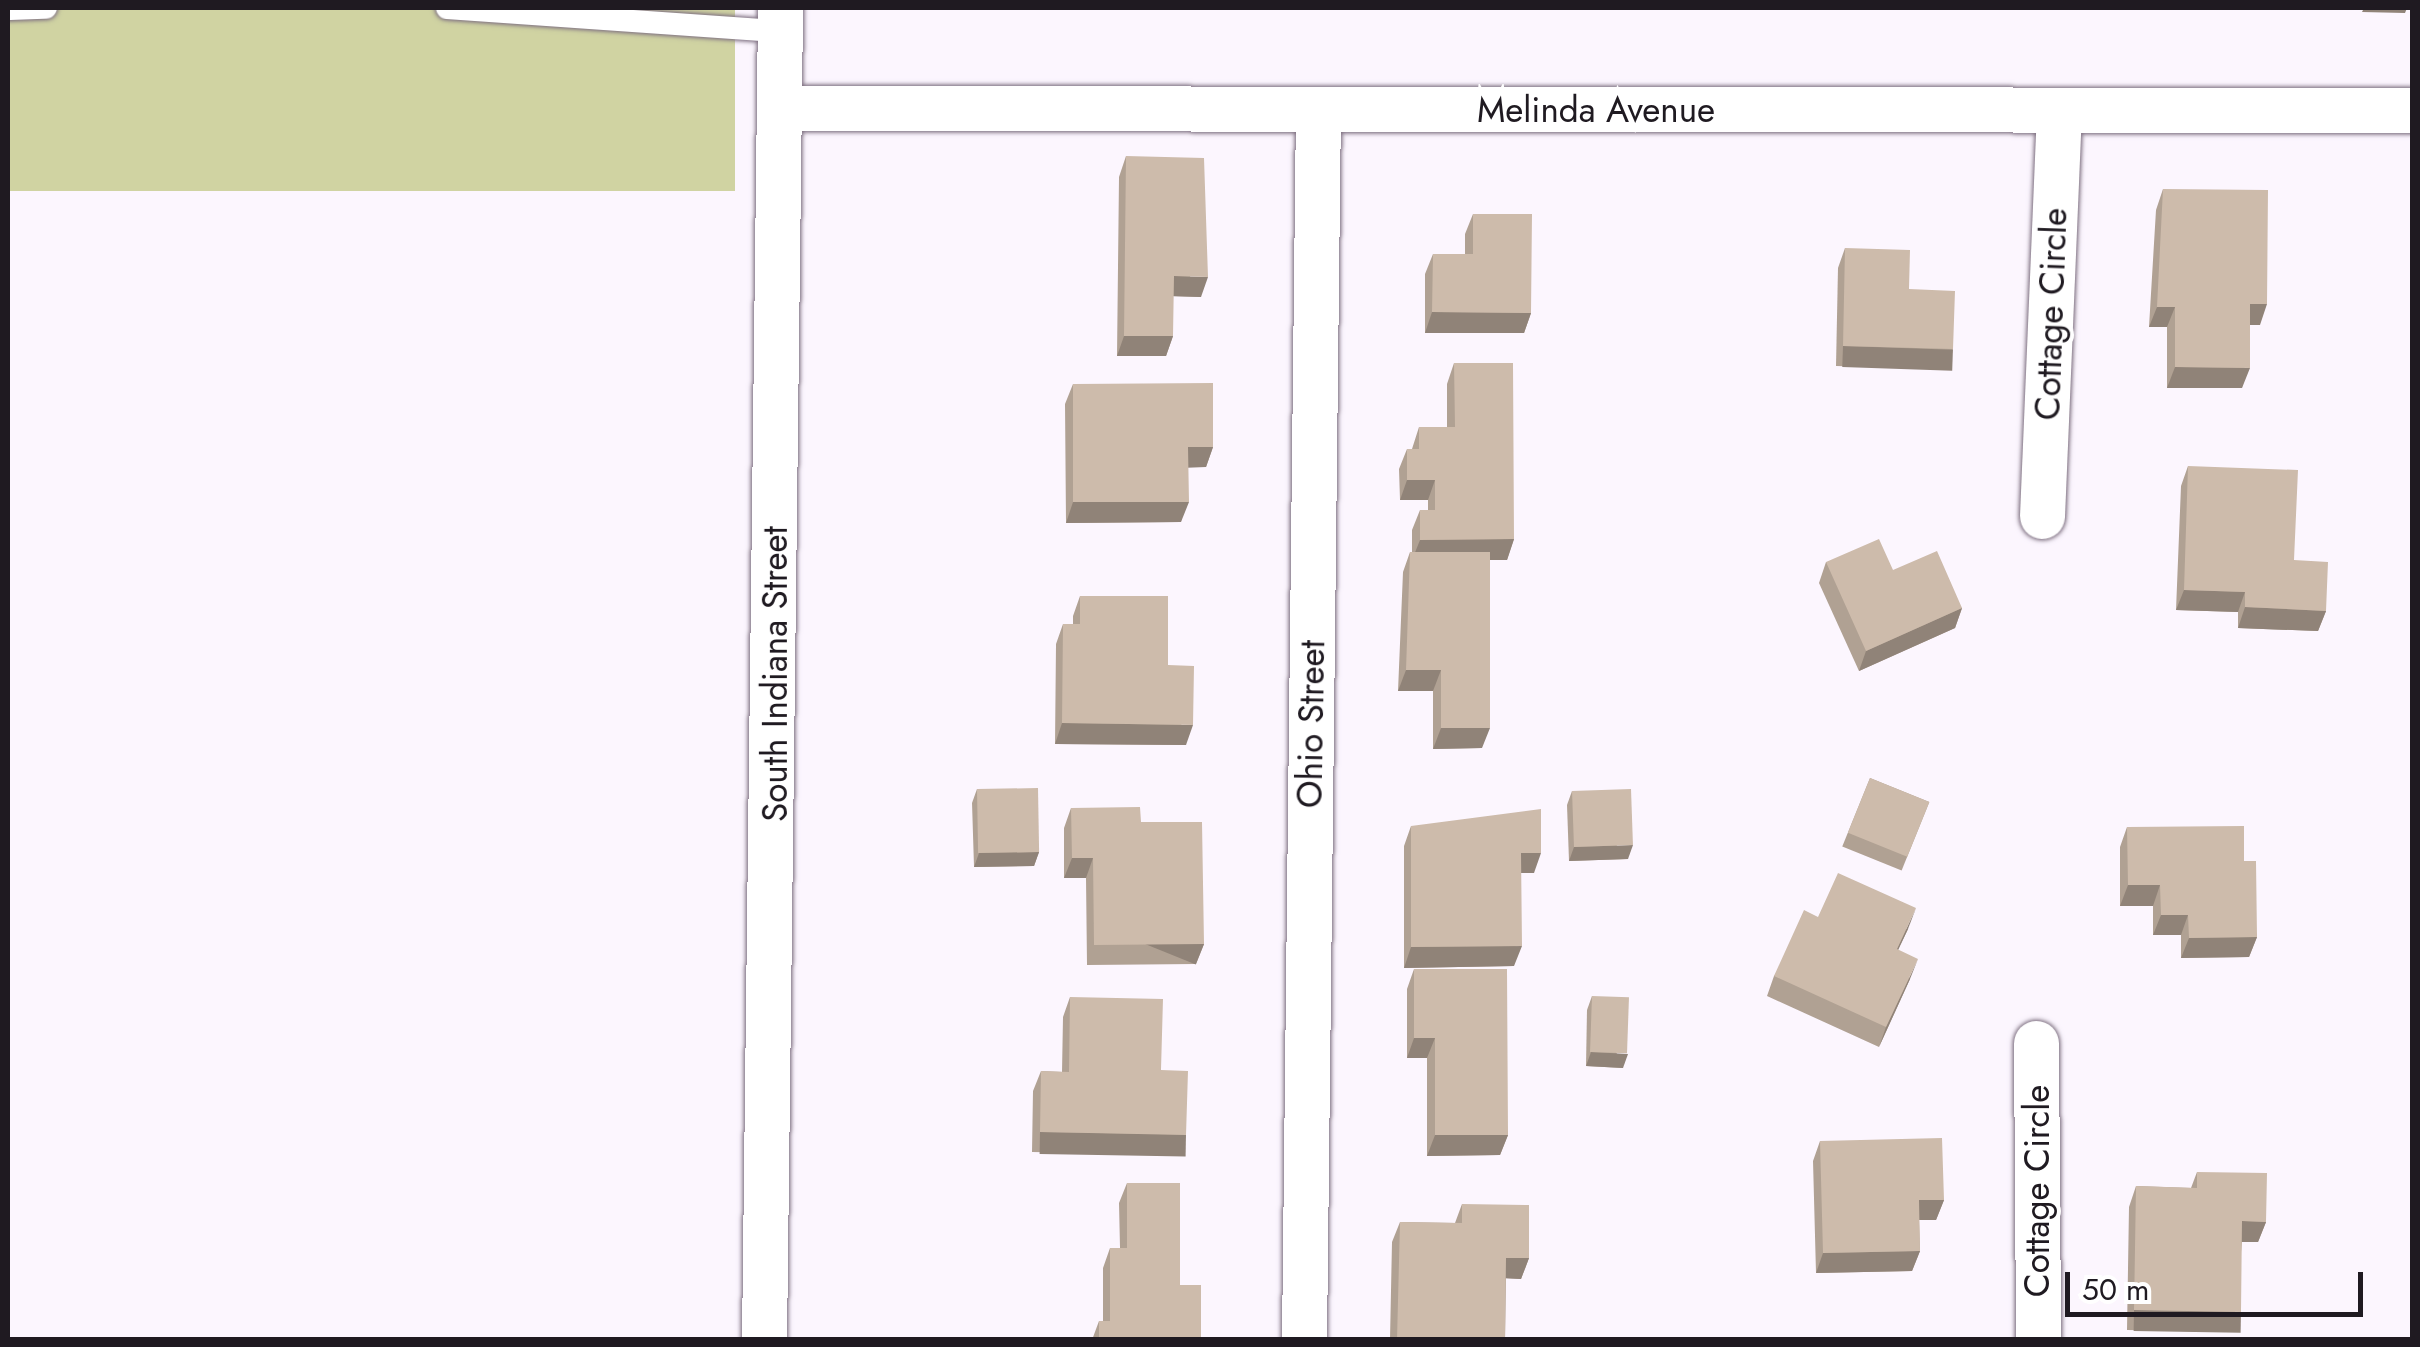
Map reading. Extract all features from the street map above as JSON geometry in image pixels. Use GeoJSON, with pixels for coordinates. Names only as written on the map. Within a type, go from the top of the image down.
{"type":"FeatureCollection","features":[{"type":"Feature","properties":{"kind":"street","name":"South Indiana Street"},"geometry":{"type":"LineString","coordinates":[[764,1340],[779,19]]}},
{"type":"Feature","properties":{"kind":"street","name":"Melinda Avenue"},"geometry":{"type":"LineString","coordinates":[[779,108],[2412,110]]}},
{"type":"Feature","properties":{"kind":"street","name":"Ohio Street"},"geometry":{"type":"LineString","coordinates":[[1304,1340],[1318,109]]}},
{"type":"Feature","properties":{"kind":"street","name":"Cottage Circle"},"geometry":{"type":"LineString","coordinates":[[2042,516],[2059,112]]}},
{"type":"Feature","properties":{"kind":"street","name":"Cottage Circle"},"geometry":{"type":"LineString","coordinates":[[2036,1042],[2038,1340]]}},
{"type":"Feature","properties":{"kind":"lane"},"geometry":{"type":"LineString","coordinates":[[8,9],[46,8]]}},
{"type":"Feature","properties":{"kind":"lane"},"geometry":{"type":"LineString","coordinates":[[447,8],[779,19]]}},
{"type":"Feature","properties":{"kind":"green space"},"geometry":{"type":"Polygon","coordinates":[[[8,8],[735,8],[735,191],[8,191],[8,8]]]}},
{"type":"Feature","properties":{"kind":"building"},"geometry":{"type":"Polygon","coordinates":[[[1126,156],[1204,158],[1208,277],[1174,276],[1173,336],[1124,336],[1126,156]]]}},
{"type":"Feature","properties":{"kind":"building"},"geometry":{"type":"Polygon","coordinates":[[[2163,189],[2268,190],[2267,304],[2250,304],[2250,368],[2175,367],[2175,307],[2157,307],[2163,189]]]}},
{"type":"Feature","properties":{"kind":"building"},"geometry":{"type":"Polygon","coordinates":[[[1473,214],[1532,214],[1531,313],[1432,312],[1433,254],[1473,254],[1473,214]]]}},
{"type":"Feature","properties":{"kind":"building"},"geometry":{"type":"Polygon","coordinates":[[[1845,248],[1910,250],[1909,289],[1955,291],[1953,349],[1843,346],[1845,248]]]}},
{"type":"Feature","properties":{"kind":"building"},"geometry":{"type":"Polygon","coordinates":[[[1454,363],[1513,363],[1514,539],[1420,540],[1420,510],[1435,510],[1435,480],[1407,480],[1407,449],[1419,449],[1419,427],[1455,427],[1454,363]]]}},
{"type":"Feature","properties":{"kind":"building"},"geometry":{"type":"Polygon","coordinates":[[[1213,383],[1213,447],[1188,447],[1189,502],[1073,502],[1073,384],[1213,383]]]}},
{"type":"Feature","properties":{"kind":"building"},"geometry":{"type":"Polygon","coordinates":[[[2188,466],[2298,470],[2294,560],[2328,562],[2326,611],[2245,607],[2245,592],[2184,590],[2188,466]]]}},
{"type":"Feature","properties":{"kind":"building"},"geometry":{"type":"Polygon","coordinates":[[[1879,539],[1893,570],[1937,551],[1962,608],[1866,651],[1826,562],[1879,539]]]}},
{"type":"Feature","properties":{"kind":"building"},"geometry":{"type":"Polygon","coordinates":[[[1410,552],[1490,552],[1490,728],[1441,728],[1441,670],[1406,670],[1410,552]]]}},
{"type":"Feature","properties":{"kind":"building"},"geometry":{"type":"Polygon","coordinates":[[[1080,596],[1168,596],[1168,665],[1194,666],[1193,725],[1062,723],[1063,624],[1080,624],[1080,596]]]}},
{"type":"Feature","properties":{"kind":"building"},"geometry":{"type":"Polygon","coordinates":[[[1870,778],[1929,802],[1907,857],[1848,833],[1870,778]]]}},
{"type":"Feature","properties":{"kind":"building"},"geometry":{"type":"Polygon","coordinates":[[[1038,788],[1039,852],[978,853],[977,789],[1038,788]]]}},
{"type":"Feature","properties":{"kind":"building"},"geometry":{"type":"Polygon","coordinates":[[[1631,789],[1633,845],[1574,847],[1572,791],[1631,789]]]}},
{"type":"Feature","properties":{"kind":"building"},"geometry":{"type":"Polygon","coordinates":[[[1140,807],[1141,822],[1202,822],[1204,944],[1094,945],[1093,858],[1072,858],[1071,808],[1140,807]]]}},
{"type":"Feature","properties":{"kind":"building"},"geometry":{"type":"Polygon","coordinates":[[[1541,809],[1541,853],[1521,853],[1522,946],[1411,947],[1411,826],[1541,809]]]}},
{"type":"Feature","properties":{"kind":"building"},"geometry":{"type":"Polygon","coordinates":[[[2244,826],[2244,861],[2256,861],[2257,937],[2189,938],[2188,915],[2161,915],[2160,885],[2128,885],[2127,827],[2244,826]]]}},
{"type":"Feature","properties":{"kind":"building"},"geometry":{"type":"Polygon","coordinates":[[[1838,873],[1916,908],[1897,949],[1918,959],[1886,1027],[1774,976],[1804,910],[1818,917],[1838,873]]]}},
{"type":"Feature","properties":{"kind":"building"},"geometry":{"type":"Polygon","coordinates":[[[1414,969],[1507,969],[1508,1135],[1435,1135],[1435,1038],[1414,1038],[1414,969]]]}},
{"type":"Feature","properties":{"kind":"building"},"geometry":{"type":"Polygon","coordinates":[[[1592,996],[1629,997],[1627,1053],[1590,1052],[1592,996]]]}},
{"type":"Feature","properties":{"kind":"building"},"geometry":{"type":"Polygon","coordinates":[[[1070,997],[1163,999],[1161,1070],[1188,1071],[1186,1135],[1040,1132],[1041,1071],[1069,1072],[1070,997]]]}},
{"type":"Feature","properties":{"kind":"building"},"geometry":{"type":"Polygon","coordinates":[[[1942,1138],[1944,1200],[1919,1200],[1920,1251],[1823,1253],[1820,1141],[1942,1138]]]}},
{"type":"Feature","properties":{"kind":"building"},"geometry":{"type":"Polygon","coordinates":[[[2197,1172],[2267,1173],[2266,1222],[2242,1221],[2241,1312],[2134,1310],[2136,1186],[2197,1188],[2197,1172]]]}},
{"type":"Feature","properties":{"kind":"building"},"geometry":{"type":"Polygon","coordinates":[[[1127,1183],[1180,1183],[1180,1285],[1201,1285],[1201,1340],[1099,1340],[1099,1321],[1110,1321],[1110,1248],[1127,1248],[1127,1183]]]}},
{"type":"Feature","properties":{"kind":"building"},"geometry":{"type":"Polygon","coordinates":[[[1462,1204],[1529,1205],[1529,1258],[1506,1258],[1505,1340],[1397,1340],[1400,1222],[1462,1223],[1462,1204]]]}}]}
